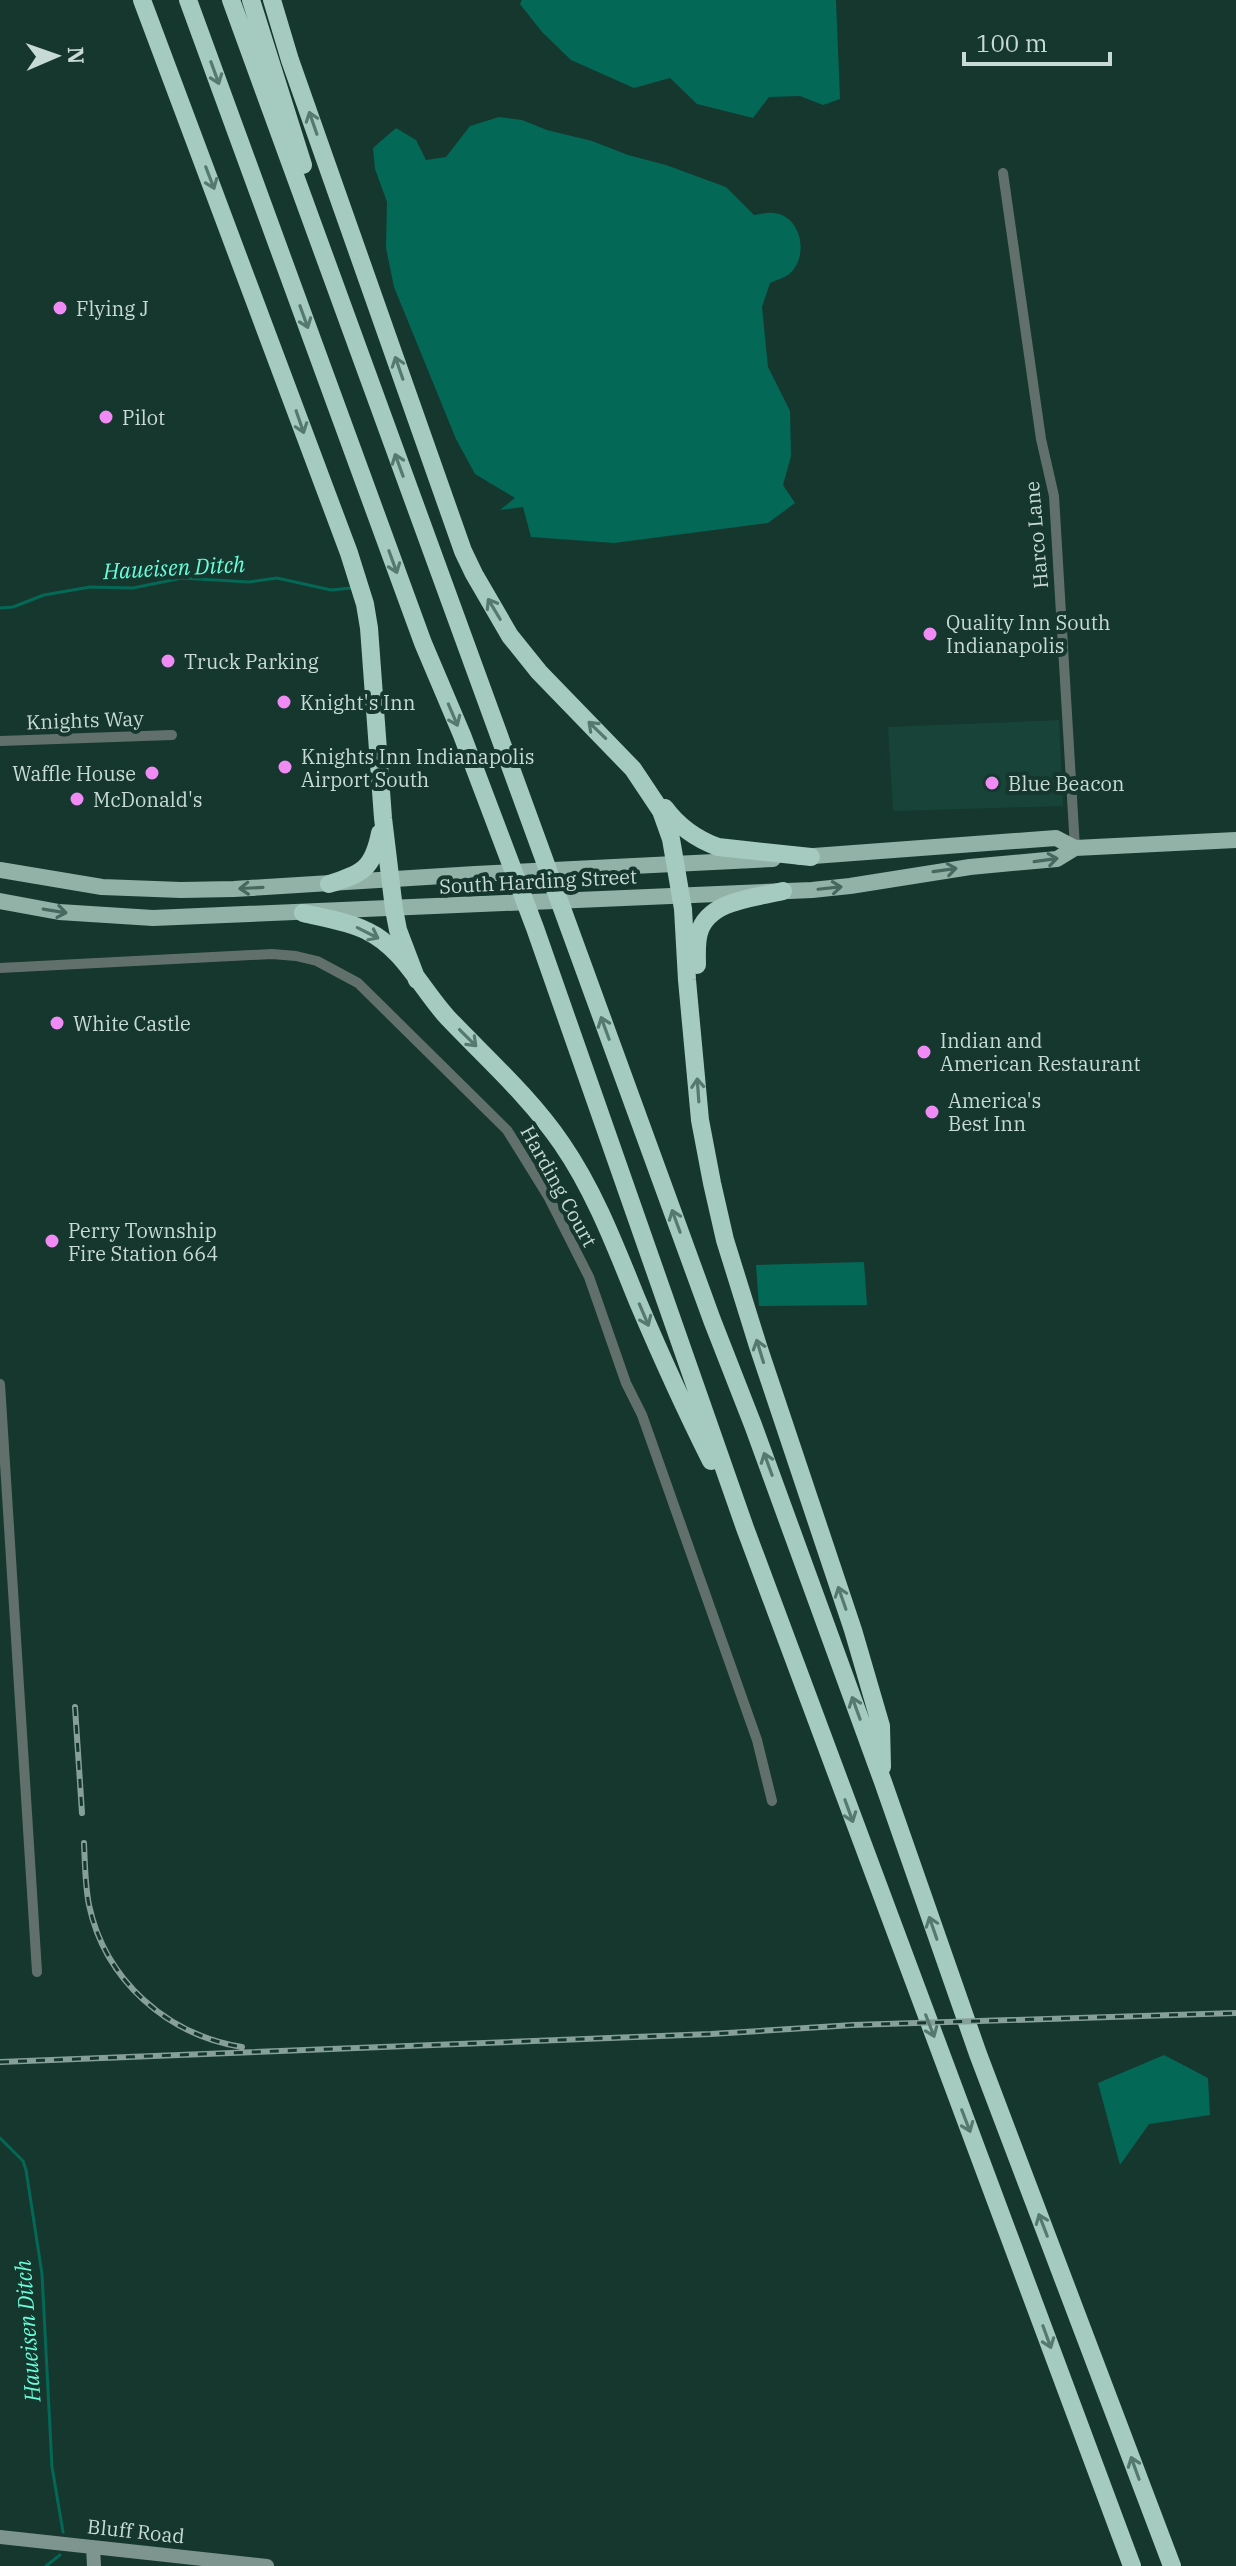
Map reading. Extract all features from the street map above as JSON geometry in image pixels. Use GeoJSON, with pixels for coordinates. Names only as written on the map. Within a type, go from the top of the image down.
{"type":"FeatureCollection","features":[{"type":"Feature","properties":{"kind":"highway"},"geometry":{"type":"LineString","coordinates":[[142,0],[358,579],[369,628],[383,818],[394,909],[398,930],[417,980]]}},
{"type":"Feature","properties":{"kind":"highway"},"geometry":{"type":"LineString","coordinates":[[188,0],[423,643],[462,735],[535,928],[745,1528],[1132,2566]]}},
{"type":"Feature","properties":{"kind":"highway"},"geometry":{"type":"LineString","coordinates":[[231,0],[405,483],[883,1782],[978,2054],[1172,2566]]}},
{"type":"Feature","properties":{"kind":"highway"},"geometry":{"type":"LineString","coordinates":[[251,0],[286,105],[347,318]]}},
{"type":"Feature","properties":{"kind":"highway"},"geometry":{"type":"LineString","coordinates":[[272,0],[463,551],[498,616],[525,655],[561,696],[616,749],[680,826],[706,843],[729,850],[811,857]]}},
{"type":"Feature","properties":{"kind":"highway"},"geometry":{"type":"LineString","coordinates":[[647,789],[666,825],[676,864],[700,1120],[725,1240],[881,1726],[883,1782]]}},
{"type":"Feature","properties":{"kind":"highway"},"geometry":{"type":"LineString","coordinates":[[329,884],[352,877],[369,866],[378,845],[383,818]]}},
{"type":"Feature","properties":{"kind":"highway"},"geometry":{"type":"LineString","coordinates":[[696,1060],[699,931],[706,919],[721,907],[783,891]]}},
{"type":"Feature","properties":{"kind":"highway"},"geometry":{"type":"LineString","coordinates":[[303,913],[369,931],[397,953],[434,1003],[512,1083],[562,1144],[586,1184],[671,1381],[745,1528]]}},
{"type":"Feature","properties":{"kind":"main road","name":"South Harding Street"},"geometry":{"type":"LineString","coordinates":[[0,870],[88,885],[140,890],[234,889],[811,857],[1056,838],[1075,848]]}},
{"type":"Feature","properties":{"kind":"main road","name":"South Harding Street"},"geometry":{"type":"LineString","coordinates":[[0,901],[59,912],[153,918],[783,891],[850,886],[970,867],[1057,859],[1075,848],[1236,840]]}},
{"type":"Feature","properties":{"kind":"main road","name":"Bluff Road"},"geometry":{"type":"LineString","coordinates":[[0,2537],[267,2566]]}},
{"type":"Feature","properties":{"kind":"main road"},"geometry":{"type":"LineString","coordinates":[[93,2547],[94,2566]]}},
{"type":"Feature","properties":{"kind":"street","name":"Harco Lane"},"geometry":{"type":"LineString","coordinates":[[1003,173],[1041,439],[1054,496],[1075,848]]}},
{"type":"Feature","properties":{"kind":"street","name":"Knights Way"},"geometry":{"type":"LineString","coordinates":[[0,741],[172,735]]}},
{"type":"Feature","properties":{"kind":"street","name":"Harding Court"},"geometry":{"type":"LineString","coordinates":[[0,968],[272,954],[317,961],[358,983],[507,1130],[548,1196],[589,1277],[626,1383],[642,1415],[757,1740],[772,1801]]}},
{"type":"Feature","properties":{"kind":"street"},"geometry":{"type":"LineString","coordinates":[[0,1384],[37,1972]]}},
{"type":"Feature","properties":{"kind":"shaded area"},"geometry":{"type":"Polygon","coordinates":[[[522,0],[836,0],[840,99],[823,105],[800,96],[769,97],[753,118],[697,104],[670,78],[634,88],[571,60],[542,32],[520,4],[522,0]]]}},
{"type":"Feature","properties":{"kind":"shaded area"},"geometry":{"type":"Polygon","coordinates":[[[499,117],[522,120],[592,141],[726,187],[754,215],[772,213],[784,216],[797,229],[801,249],[795,268],[788,275],[770,283],[762,307],[768,367],[790,411],[791,456],[783,485],[795,503],[768,523],[614,543],[531,537],[523,507],[500,510],[515,498],[475,474],[456,439],[394,287],[386,248],[387,202],[375,169],[373,148],[396,128],[416,140],[426,160],[446,157],[470,126],[499,117]]]}},
{"type":"Feature","properties":{"kind":"shaded area"},"geometry":{"type":"Polygon","coordinates":[[[1059,720],[1063,806],[893,811],[888,727],[1059,720]]]}},
{"type":"Feature","properties":{"kind":"shaded area"},"geometry":{"type":"Polygon","coordinates":[[[864,1262],[867,1305],[759,1306],[756,1265],[864,1262]]]}},
{"type":"Feature","properties":{"kind":"shaded area"},"geometry":{"type":"Polygon","coordinates":[[[1164,2055],[1208,2078],[1210,2115],[1149,2124],[1120,2165],[1098,2083],[1164,2055]]]}},
{"type":"Feature","properties":{"kind":"waterway","name":"Haueisen Ditch"},"geometry":{"type":"LineString","coordinates":[[0,608],[13,607],[44,595],[90,587],[133,588],[182,578],[249,582],[277,578],[331,590],[351,588]]}},
{"type":"Feature","properties":{"kind":"waterway","name":"Haueisen Ditch"},"geometry":{"type":"LineString","coordinates":[[0,2138],[23,2161],[26,2170],[42,2274],[52,2467],[63,2532]]}},
{"type":"Feature","properties":{"kind":"waterway","name":"Haueisen Ditch"},"geometry":{"type":"LineString","coordinates":[[46,2566],[60,2555]]}},
{"type":"Feature","properties":{"kind":"railway"},"geometry":{"type":"LineString","coordinates":[[75,1707],[82,1813]]}},
{"type":"Feature","properties":{"kind":"railway"},"geometry":{"type":"LineString","coordinates":[[84,1843],[89,1905],[97,1932],[125,1980],[143,2000],[165,2017],[215,2041],[242,2047]]}},
{"type":"Feature","properties":{"kind":"railway"},"geometry":{"type":"LineString","coordinates":[[0,2062],[711,2034],[853,2025],[1236,2013]]}},
{"type":"Feature","properties":{"kind":"place","name":"Flying J"},"geometry":{"type":"Point","coordinates":[60,308]}},
{"type":"Feature","properties":{"kind":"place","name":"Pilot"},"geometry":{"type":"Point","coordinates":[106,417]}},
{"type":"Feature","properties":{"kind":"place","name":"Quality Inn South Indianapolis"},"geometry":{"type":"Point","coordinates":[930,634]}},
{"type":"Feature","properties":{"kind":"place","name":"Truck Parking"},"geometry":{"type":"Point","coordinates":[168,661]}},
{"type":"Feature","properties":{"kind":"place","name":"Knight's Inn"},"geometry":{"type":"Point","coordinates":[284,702]}},
{"type":"Feature","properties":{"kind":"place","name":"Knights Inn Indianapolis Airport South"},"geometry":{"type":"Point","coordinates":[285,767]}},
{"type":"Feature","properties":{"kind":"place","name":"Waffle House"},"geometry":{"type":"Point","coordinates":[152,773]}},
{"type":"Feature","properties":{"kind":"place","name":"Blue Beacon"},"geometry":{"type":"Point","coordinates":[992,783]}},
{"type":"Feature","properties":{"kind":"place","name":"McDonald's"},"geometry":{"type":"Point","coordinates":[77,799]}},
{"type":"Feature","properties":{"kind":"place","name":"White Castle"},"geometry":{"type":"Point","coordinates":[57,1023]}},
{"type":"Feature","properties":{"kind":"place","name":"Indian and American Restaurant"},"geometry":{"type":"Point","coordinates":[924,1052]}},
{"type":"Feature","properties":{"kind":"place","name":"America's Best Inn"},"geometry":{"type":"Point","coordinates":[932,1112]}},
{"type":"Feature","properties":{"kind":"place","name":"Perry Township Fire Station 664"},"geometry":{"type":"Point","coordinates":[52,1241]}}]}
